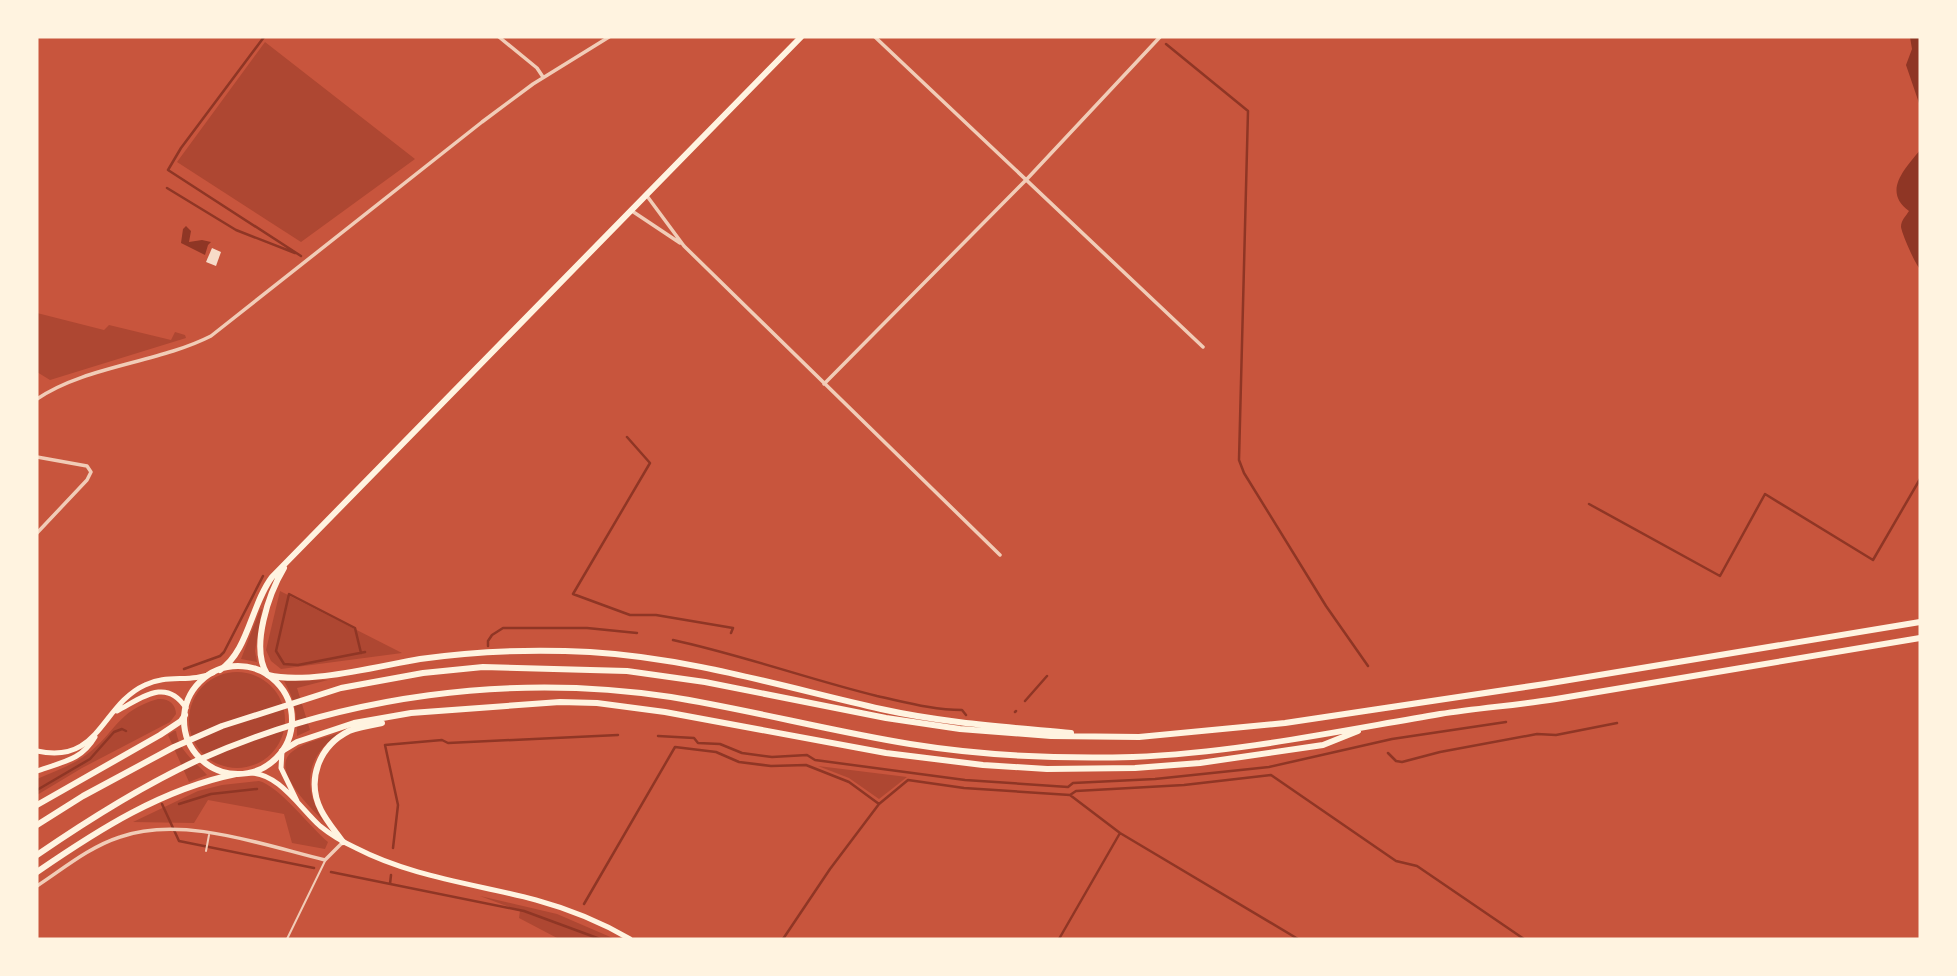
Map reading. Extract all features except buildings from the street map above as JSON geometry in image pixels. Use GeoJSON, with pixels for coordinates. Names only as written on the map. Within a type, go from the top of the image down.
{"type":"FeatureCollection","features":[{"type":"Feature","properties":{"kind":"main road"},"geometry":{"type":"LineString","coordinates":[[37,805],[181,721],[196,687],[235,655],[264,589],[290,558],[801,37]]}},
{"type":"Feature","properties":{"kind":"main road"},"geometry":{"type":"LineString","coordinates":[[290,558],[272,594],[260,643],[260,660],[268,675],[283,691],[290,708],[291,729],[280,762],[282,772],[301,807]]}},
{"type":"Feature","properties":{"kind":"main road"},"geometry":{"type":"LineString","coordinates":[[37,825],[93,790],[174,747],[222,726],[301,699],[368,681],[483,667],[595,669],[673,676],[895,720],[979,732],[1051,736],[1146,736],[1259,726],[1321,717],[1545,684],[1920,622]]}},
{"type":"Feature","properties":{"kind":"main road"},"geometry":{"type":"LineString","coordinates":[[37,855],[114,805],[183,768],[229,748],[307,721],[372,704],[425,696],[497,690],[564,689],[656,695],[911,744],[1050,758],[1138,757],[1202,752],[1370,727],[1443,713],[1549,700],[1920,638]]}},
{"type":"Feature","properties":{"kind":"main road"},"geometry":{"type":"LineString","coordinates":[[37,771],[79,756],[129,696],[146,684],[167,679],[201,678],[232,667],[247,667],[268,675],[295,677],[496,651],[592,652],[679,661],[941,721],[1074,733],[1146,736]]}},
{"type":"Feature","properties":{"kind":"main road"},"geometry":{"type":"LineString","coordinates":[[115,712],[151,694],[164,691],[174,694],[185,711],[186,733],[195,753],[213,768],[236,774]]}},
{"type":"Feature","properties":{"kind":"main road"},"geometry":{"type":"LineString","coordinates":[[249,773],[267,765],[294,743],[354,723],[428,712],[560,702],[597,703],[684,716],[886,753],[983,765],[1056,769],[1135,768],[1243,757],[1323,744],[1370,727]]}},
{"type":"Feature","properties":{"kind":"main road"},"geometry":{"type":"LineString","coordinates":[[344,842],[322,813],[316,797],[315,775],[324,752],[339,738],[357,728],[428,712]]}},
{"type":"Feature","properties":{"kind":"main road"},"geometry":{"type":"LineString","coordinates":[[37,751],[55,754],[69,752],[80,747],[98,732]]}},
{"type":"Feature","properties":{"kind":"main road"},"geometry":{"type":"LineString","coordinates":[[37,872],[108,826],[171,793],[236,774],[249,773],[270,778],[322,828],[344,842],[383,860],[446,879],[560,907],[630,939]]}},
{"type":"Feature","properties":{"kind":"street"},"geometry":{"type":"LineString","coordinates":[[499,37],[537,68],[543,77]]}},
{"type":"Feature","properties":{"kind":"street"},"geometry":{"type":"LineString","coordinates":[[37,399],[56,387],[182,349],[211,336],[482,122],[543,77],[608,37]]}},
{"type":"Feature","properties":{"kind":"street"},"geometry":{"type":"LineString","coordinates":[[875,37],[1203,347]]}},
{"type":"Feature","properties":{"kind":"street"},"geometry":{"type":"LineString","coordinates":[[824,384],[1027,179],[1160,37]]}},
{"type":"Feature","properties":{"kind":"street"},"geometry":{"type":"LineString","coordinates":[[647,196],[684,246]]}},
{"type":"Feature","properties":{"kind":"street"},"geometry":{"type":"LineString","coordinates":[[632,211],[684,246],[1000,555]]}},
{"type":"Feature","properties":{"kind":"street"},"geometry":{"type":"LineString","coordinates":[[37,457],[87,466],[91,472],[88,480],[37,533]]}},
{"type":"Feature","properties":{"kind":"street"},"geometry":{"type":"LineString","coordinates":[[37,887],[92,849],[118,837],[146,830],[167,828],[209,832],[325,860],[344,842]]}},
{"type":"Feature","properties":{"kind":"lane"},"geometry":{"type":"LineString","coordinates":[[205,851],[209,832]]}},
{"type":"Feature","properties":{"kind":"lane"},"geometry":{"type":"LineString","coordinates":[[287,939],[325,860]]}},
{"type":"Feature","properties":{"kind":"shaded area"},"geometry":{"type":"Polygon","coordinates":[[[1910,37],[1920,37],[1920,106],[1906,65],[1912,49],[1910,37]]]}},
{"type":"Feature","properties":{"kind":"shaded area"},"geometry":{"type":"Polygon","coordinates":[[[265,42],[415,159],[301,242],[177,162],[265,42]]]}},
{"type":"Feature","properties":{"kind":"shaded area"},"geometry":{"type":"Polygon","coordinates":[[[1920,150],[1920,269],[1902,231],[1902,222],[1909,211],[1897,196],[1897,188],[1903,172],[1920,150]]]}},
{"type":"Feature","properties":{"kind":"shaded area"},"geometry":{"type":"Polygon","coordinates":[[[186,226],[191,231],[189,242],[211,242],[205,255],[181,243],[186,226]]]}},
{"type":"Feature","properties":{"kind":"shaded area"},"geometry":{"type":"Polygon","coordinates":[[[37,313],[104,330],[109,325],[171,340],[175,332],[185,335],[186,338],[50,380],[37,372],[37,313]]]}},
{"type":"Feature","properties":{"kind":"shaded area"},"geometry":{"type":"Polygon","coordinates":[[[280,591],[402,653],[281,669],[271,661],[266,650],[280,591]]]}},
{"type":"Feature","properties":{"kind":"shaded area"},"geometry":{"type":"Polygon","coordinates":[[[262,609],[255,651],[257,662],[241,659],[260,610],[262,609]]]}},
{"type":"Feature","properties":{"kind":"shaded area"},"geometry":{"type":"Polygon","coordinates":[[[237,672],[255,676],[271,686],[281,702],[285,720],[281,738],[271,754],[255,764],[237,768],[219,764],[203,754],[193,738],[189,720],[193,702],[203,686],[219,676],[237,672]]]}},
{"type":"Feature","properties":{"kind":"shaded area"},"geometry":{"type":"Polygon","coordinates":[[[328,680],[297,688],[310,730],[297,736],[295,707],[284,681],[328,680]]]}},
{"type":"Feature","properties":{"kind":"shaded area"},"geometry":{"type":"Polygon","coordinates":[[[158,699],[168,701],[175,707],[176,714],[170,722],[37,795],[37,779],[80,759],[96,747],[125,716],[158,699]]]}},
{"type":"Feature","properties":{"kind":"shaded area"},"geometry":{"type":"Polygon","coordinates":[[[174,731],[184,751],[207,775],[189,782],[168,735],[174,731]]]}},
{"type":"Feature","properties":{"kind":"shaded area"},"geometry":{"type":"Polygon","coordinates":[[[339,733],[319,753],[310,774],[312,797],[324,822],[294,788],[285,768],[293,751],[339,733]]]}},
{"type":"Feature","properties":{"kind":"shaded area"},"geometry":{"type":"Polygon","coordinates":[[[818,766],[907,777],[879,799],[849,778],[818,766]]]}},
{"type":"Feature","properties":{"kind":"shaded area"},"geometry":{"type":"Polygon","coordinates":[[[259,781],[276,791],[328,842],[325,849],[292,843],[284,814],[208,800],[194,823],[133,822],[198,791],[259,781]]]}},
{"type":"Feature","properties":{"kind":"shaded area"},"geometry":{"type":"Polygon","coordinates":[[[480,896],[557,914],[615,939],[559,939],[519,918],[520,911],[480,896]]]}},
{"type":"Feature","properties":{"kind":"waterway"},"geometry":{"type":"LineString","coordinates":[[264,37],[181,148],[168,170],[301,256]]}},
{"type":"Feature","properties":{"kind":"waterway"},"geometry":{"type":"LineString","coordinates":[[1166,44],[1248,111],[1239,460],[1244,473],[1326,606],[1368,666]]}},
{"type":"Feature","properties":{"kind":"waterway"},"geometry":{"type":"LineString","coordinates":[[167,188],[236,230],[295,253]]}},
{"type":"Feature","properties":{"kind":"waterway"},"geometry":{"type":"LineString","coordinates":[[627,437],[650,463],[573,594],[630,615],[656,615],[733,628],[731,633]]}},
{"type":"Feature","properties":{"kind":"waterway"},"geometry":{"type":"LineString","coordinates":[[1589,504],[1720,576],[1765,494],[1873,560],[1920,479]]}},
{"type":"Feature","properties":{"kind":"waterway"},"geometry":{"type":"LineString","coordinates":[[184,669],[220,656],[224,652],[263,576]]}},
{"type":"Feature","properties":{"kind":"waterway"},"geometry":{"type":"LineString","coordinates":[[361,653],[355,628],[289,594],[276,651],[284,664],[298,665],[365,652]]}},
{"type":"Feature","properties":{"kind":"waterway"},"geometry":{"type":"LineString","coordinates":[[488,646],[492,635],[503,628],[587,628],[637,633]]}},
{"type":"Feature","properties":{"kind":"waterway"},"geometry":{"type":"LineString","coordinates":[[673,640],[877,696],[930,707],[962,710],[966,715]]}},
{"type":"Feature","properties":{"kind":"waterway"},"geometry":{"type":"LineString","coordinates":[[1025,701],[1047,676]]}},
{"type":"Feature","properties":{"kind":"waterway"},"geometry":{"type":"LineString","coordinates":[[658,736],[694,738],[698,743],[720,744],[742,753],[772,757],[807,755],[815,760],[965,780],[1068,787],[1073,783],[1155,779],[1269,767],[1392,739],[1506,722]]}},
{"type":"Feature","properties":{"kind":"waterway"},"geometry":{"type":"LineString","coordinates":[[1388,753],[1396,761],[1402,762],[1537,734],[1556,735],[1617,723]]}},
{"type":"Feature","properties":{"kind":"waterway"},"geometry":{"type":"LineString","coordinates":[[37,790],[90,759],[114,732],[122,729],[126,731]]}},
{"type":"Feature","properties":{"kind":"waterway"},"geometry":{"type":"LineString","coordinates":[[393,848],[398,805],[385,745],[442,740],[448,743],[618,735]]}},
{"type":"Feature","properties":{"kind":"waterway"},"geometry":{"type":"LineString","coordinates":[[584,904],[675,747],[716,752],[739,762],[771,766],[806,765],[849,782],[879,804]]}},
{"type":"Feature","properties":{"kind":"waterway"},"geometry":{"type":"LineString","coordinates":[[783,939],[830,869],[879,804],[908,780],[964,788],[1070,795],[1076,791],[1184,785],[1271,775],[1396,861],[1417,866],[1524,939]]}},
{"type":"Feature","properties":{"kind":"waterway"},"geometry":{"type":"LineString","coordinates":[[179,804],[211,794],[257,789]]}},
{"type":"Feature","properties":{"kind":"waterway"},"geometry":{"type":"LineString","coordinates":[[1070,795],[1120,833],[1298,939]]}},
{"type":"Feature","properties":{"kind":"waterway"},"geometry":{"type":"LineString","coordinates":[[162,804],[179,841],[314,868]]}},
{"type":"Feature","properties":{"kind":"waterway"},"geometry":{"type":"LineString","coordinates":[[1059,939],[1120,833]]}},
{"type":"Feature","properties":{"kind":"waterway"},"geometry":{"type":"LineString","coordinates":[[331,872],[524,911],[600,939]]}},
{"type":"Feature","properties":{"kind":"waterway"},"geometry":{"type":"LineString","coordinates":[[390,884],[391,875]]}}]}
